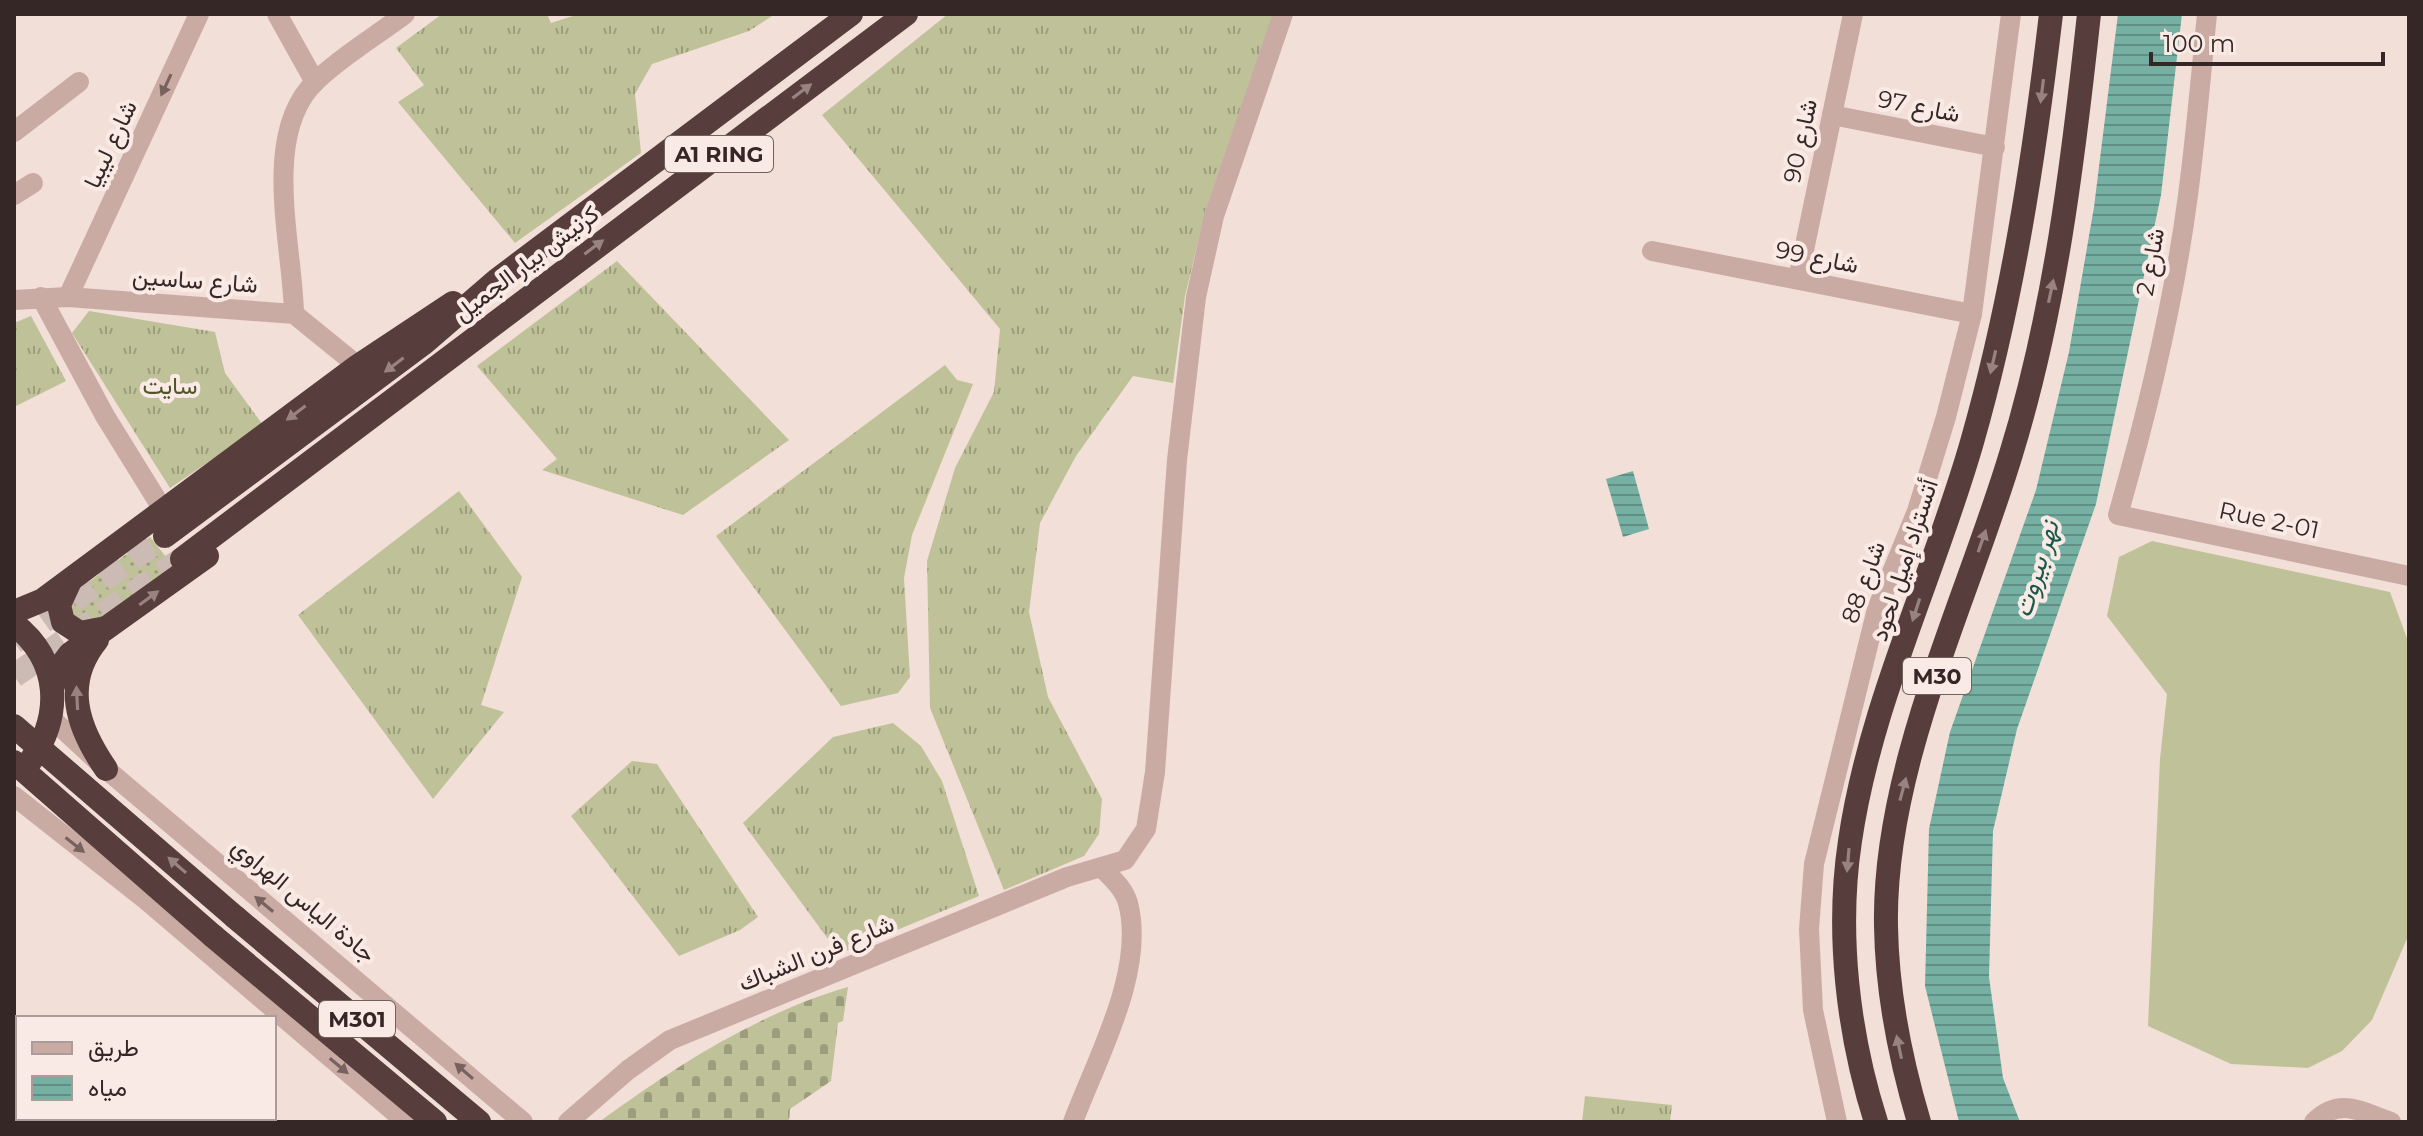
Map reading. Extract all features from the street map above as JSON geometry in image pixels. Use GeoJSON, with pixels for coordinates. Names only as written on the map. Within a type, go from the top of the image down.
{"type":"FeatureCollection","features":[{"type":"Feature","properties":{"kind":"highway","name":"كرنيش بيار الجميل"},"geometry":{"type":"LineString","coordinates":[[165,524],[424,343],[497,280],[851,14]]}},
{"type":"Feature","properties":{"kind":"highway","name":"كرنيش بيار الجميل"},"geometry":{"type":"LineString","coordinates":[[182,559],[906,14]]}},
{"type":"Feature","properties":{"kind":"highway","name":"أتستراد إميل لحود"},"geometry":{"type":"LineString","coordinates":[[1876,1122],[1859,1058],[1847,975],[1845,896],[1849,843],[1872,744],[1971,446],[2011,286],[2040,109],[2051,14]]}},
{"type":"Feature","properties":{"kind":"highway","name":"M30"},"geometry":{"type":"LineString","coordinates":[[1919,1122],[1893,1015],[1888,972],[1887,885],[1897,810],[1914,745],[2011,454],[2062,238],[2089,14]]}},
{"type":"Feature","properties":{"kind":"highway"},"geometry":{"type":"LineString","coordinates":[[14,612],[43,600],[165,524],[358,366],[440,310],[497,280]]}},
{"type":"Feature","properties":{"kind":"highway"},"geometry":{"type":"LineString","coordinates":[[53,686],[66,658],[449,373],[532,294]]}},
{"type":"Feature","properties":{"kind":"highway"},"geometry":{"type":"LineString","coordinates":[[70,581],[59,605],[63,622],[80,633],[108,628]]}},
{"type":"Feature","properties":{"kind":"highway"},"geometry":{"type":"LineString","coordinates":[[14,624],[33,642],[46,663],[53,686],[52,719],[44,743],[29,763],[14,775]]}},
{"type":"Feature","properties":{"kind":"highway"},"geometry":{"type":"LineString","coordinates":[[106,769],[84,733],[75,694],[83,661],[108,628]]}},
{"type":"Feature","properties":{"kind":"highway","name":"M301"},"geometry":{"type":"LineString","coordinates":[[14,726],[479,1122]]}},
{"type":"Feature","properties":{"kind":"highway","name":"M301"},"geometry":{"type":"LineString","coordinates":[[14,762],[213,936],[435,1122]]}},
{"type":"Feature","properties":{"kind":"street","name":"شارع ليبيا"},"geometry":{"type":"LineString","coordinates":[[68,297],[199,14]]}},
{"type":"Feature","properties":{"kind":"street"},"geometry":{"type":"LineString","coordinates":[[277,14],[315,82]]}},
{"type":"Feature","properties":{"kind":"street"},"geometry":{"type":"LineString","coordinates":[[358,366],[294,314],[284,154],[291,120],[315,82],[405,14]]}},
{"type":"Feature","properties":{"kind":"street","name":"شارع فرن الشباك"},"geometry":{"type":"LineString","coordinates":[[568,1122],[628,1070],[670,1040],[1067,877],[1103,869],[1125,860],[1138,846],[1151,810],[1177,460],[1196,297],[1214,216],[1283,14]]}},
{"type":"Feature","properties":{"kind":"street","name":"شارع 90"},"geometry":{"type":"LineString","coordinates":[[1798,279],[1853,14]]}},
{"type":"Feature","properties":{"kind":"street","name":"شارع 88"},"geometry":{"type":"LineString","coordinates":[[1837,1122],[1813,1010],[1809,929],[1814,864],[1877,609],[1917,511],[1946,417],[1972,314],[2011,14]]}},
{"type":"Feature","properties":{"kind":"street","name":"شارع 2"},"geometry":{"type":"LineString","coordinates":[[2118,515],[2145,421],[2168,314],[2188,196],[2207,14]]}},
{"type":"Feature","properties":{"kind":"street"},"geometry":{"type":"LineString","coordinates":[[14,132],[79,82]]}},
{"type":"Feature","properties":{"kind":"street","name":"شارع 97"},"geometry":{"type":"LineString","coordinates":[[1832,115],[1995,147]]}},
{"type":"Feature","properties":{"kind":"street"},"geometry":{"type":"LineString","coordinates":[[14,195],[33,183]]}},
{"type":"Feature","properties":{"kind":"street","name":"شارع 99"},"geometry":{"type":"LineString","coordinates":[[1652,251],[1972,314]]}},
{"type":"Feature","properties":{"kind":"street","name":"شارع ساسين"},"geometry":{"type":"LineString","coordinates":[[16,296],[294,314]]}},
{"type":"Feature","properties":{"kind":"street"},"geometry":{"type":"LineString","coordinates":[[41,297],[165,524]]}},
{"type":"Feature","properties":{"kind":"street","name":"Rue 2-01"},"geometry":{"type":"LineString","coordinates":[[2118,515],[2409,576]]}},
{"type":"Feature","properties":{"kind":"street","name":"جادة الياس الهراوي"},"geometry":{"type":"LineString","coordinates":[[52,719],[106,769],[523,1122]]}},
{"type":"Feature","properties":{"kind":"street"},"geometry":{"type":"LineString","coordinates":[[83,749],[53,754],[41,762],[30,773],[18,799],[146,900],[271,1016]]}},
{"type":"Feature","properties":{"kind":"street"},"geometry":{"type":"LineString","coordinates":[[1073,1122],[1103,1051],[1129,962],[1129,905],[1118,885],[1103,869]]}},
{"type":"Feature","properties":{"kind":"street"},"geometry":{"type":"LineString","coordinates":[[277,1022],[406,1122]]}},
{"type":"Feature","properties":{"kind":"street"},"geometry":{"type":"LineString","coordinates":[[2314,1122],[2327,1111],[2340,1106],[2391,1122]]}},
{"type":"Feature","properties":{"kind":"green space"},"geometry":{"type":"Polygon","coordinates":[[[442,14],[547,14],[551,23],[579,14],[775,14],[749,31],[652,64],[635,94],[641,153],[515,243],[398,102],[424,85],[396,48],[442,14]]]}},
{"type":"Feature","properties":{"kind":"green space"},"geometry":{"type":"Polygon","coordinates":[[[948,14],[1273,14],[1206,209],[1185,296],[1173,383],[1133,376],[1076,456],[1040,523],[1029,612],[1048,697],[1102,799],[1099,834],[1084,856],[1004,890],[930,708],[927,561],[955,468],[994,392],[1000,329],[822,115],[948,14]]]}},
{"type":"Feature","properties":{"kind":"green space"},"geometry":{"type":"Polygon","coordinates":[[[617,261],[789,440],[683,515],[542,470],[557,459],[477,366],[617,261]]]}},
{"type":"Feature","properties":{"kind":"green space","name":"سايت"},"geometry":{"type":"Polygon","coordinates":[[[89,311],[215,332],[225,373],[263,425],[170,488],[72,333],[89,311]]]}},
{"type":"Feature","properties":{"kind":"green space"},"geometry":{"type":"Polygon","coordinates":[[[31,316],[66,381],[14,407],[14,323],[31,316]]]}},
{"type":"Feature","properties":{"kind":"green space"},"geometry":{"type":"Polygon","coordinates":[[[945,365],[957,380],[973,384],[912,535],[904,578],[910,677],[898,693],[841,706],[716,536],[945,365]]]}},
{"type":"Feature","properties":{"kind":"green space"},"geometry":{"type":"Polygon","coordinates":[[[459,491],[522,577],[481,705],[504,712],[433,799],[298,615],[459,491]]]}},
{"type":"Feature","properties":{"kind":"green space"},"geometry":{"type":"Polygon","coordinates":[[[150,537],[175,568],[94,628],[68,616],[72,594],[150,537]]]}},
{"type":"Feature","properties":{"kind":"green space"},"geometry":{"type":"Polygon","coordinates":[[[2152,541],[2390,592],[2409,644],[2409,934],[2372,1020],[2342,1051],[2308,1068],[2231,1064],[2148,1026],[2160,759],[2167,694],[2107,616],[2119,557],[2152,541]]]}},
{"type":"Feature","properties":{"kind":"green space"},"geometry":{"type":"Polygon","coordinates":[[[893,723],[921,746],[942,781],[979,896],[839,954],[743,823],[833,737],[893,723]]]}},
{"type":"Feature","properties":{"kind":"green space"},"geometry":{"type":"Polygon","coordinates":[[[632,761],[657,764],[758,917],[740,930],[679,956],[571,816],[632,761]]]}},
{"type":"Feature","properties":{"kind":"green space"},"geometry":{"type":"Polygon","coordinates":[[[848,987],[843,1021],[838,1023],[831,1081],[790,1109],[789,1122],[599,1122],[687,1062],[749,1027],[782,1011],[848,987]]]}},
{"type":"Feature","properties":{"kind":"green space"},"geometry":{"type":"Polygon","coordinates":[[[1585,1096],[1672,1105],[1670,1122],[1582,1122],[1585,1096]]]}},
{"type":"Feature","properties":{"kind":"water","name":"نهر بيروت"},"geometry":{"type":"Polygon","coordinates":[[[2118,14],[2182,14],[2161,195],[2096,504],[2017,729],[1993,831],[1989,977],[2003,1078],[2020,1122],[1959,1122],[1925,986],[1929,829],[1950,732],[2036,490],[2069,352],[2094,207],[2118,14]]]}},
{"type":"Feature","properties":{"kind":"water"},"geometry":{"type":"Polygon","coordinates":[[[1633,471],[1649,529],[1623,537],[1606,479],[1633,471]]]}},
{"type":"Feature","properties":{"kind":"tunnel"},"geometry":{"type":"LineString","coordinates":[[14,642],[165,536]]}},
{"type":"Feature","properties":{"kind":"tunnel"},"geometry":{"type":"LineString","coordinates":[[14,676],[182,559]]}}]}
